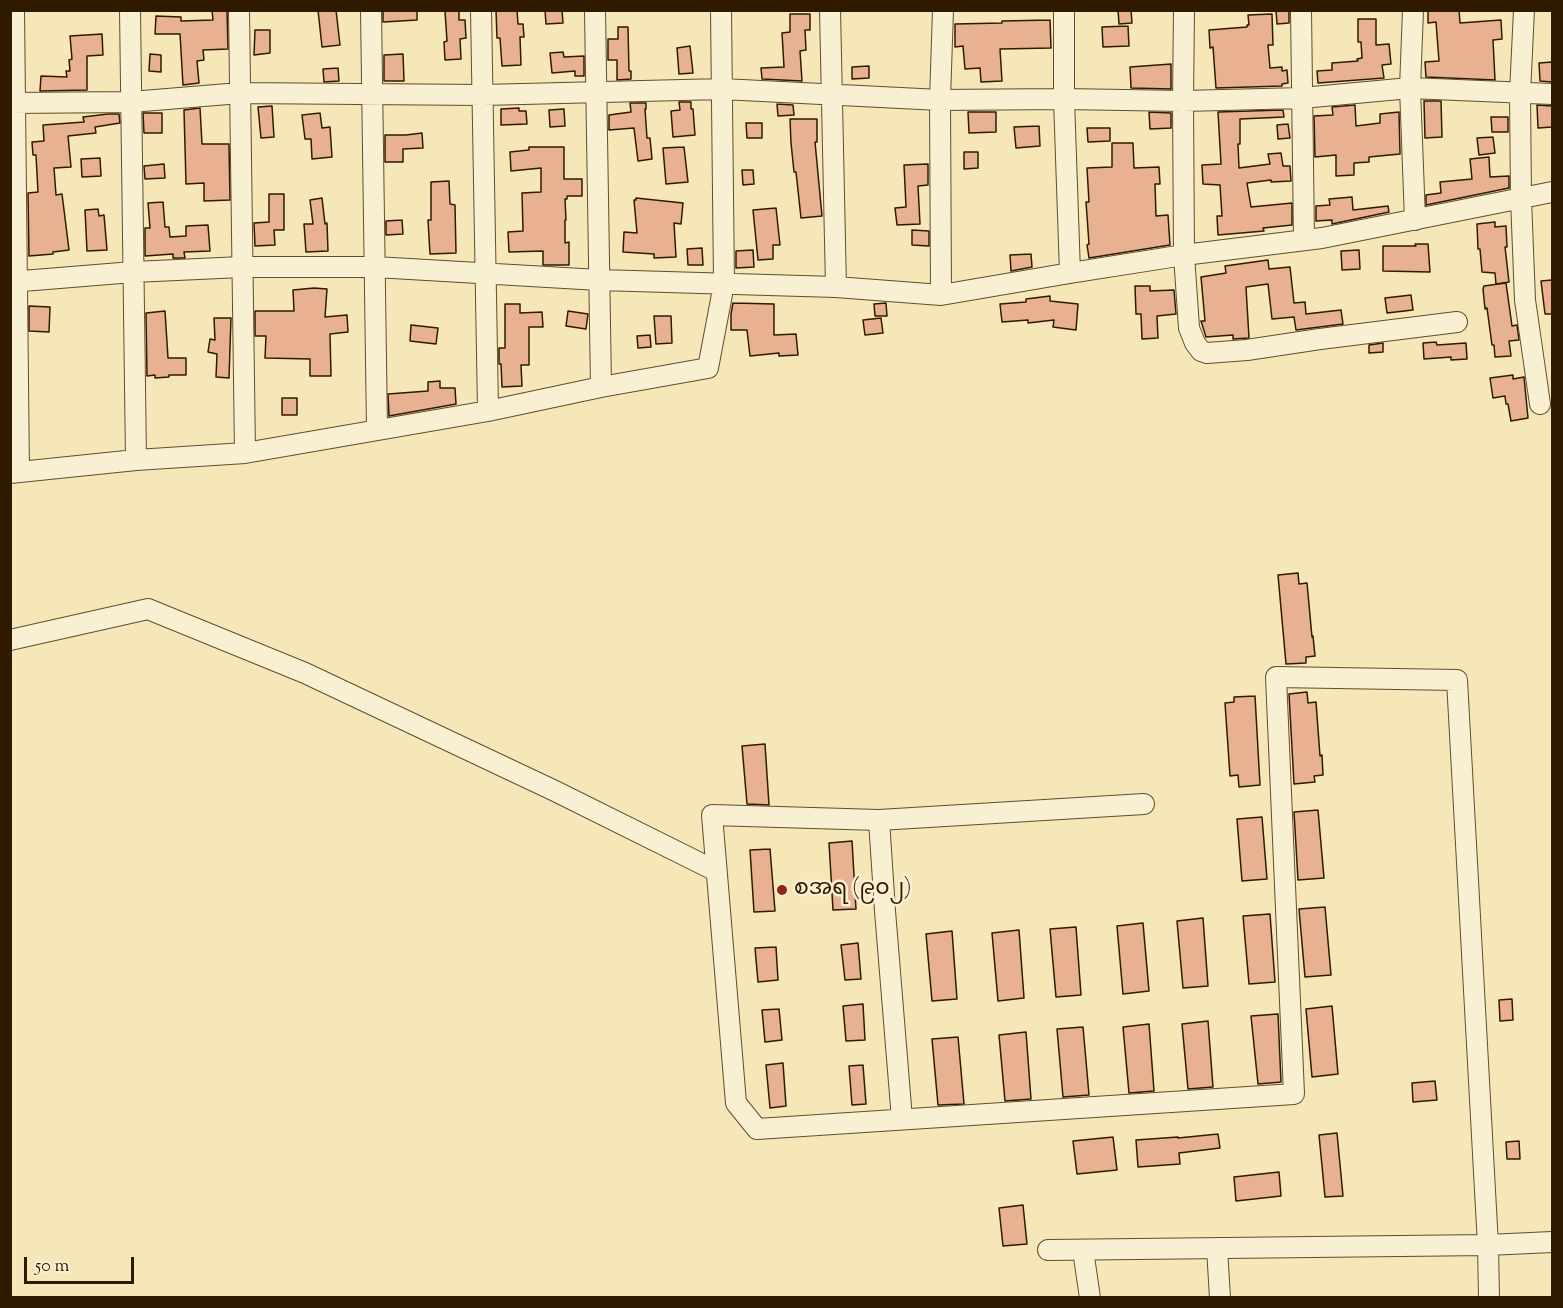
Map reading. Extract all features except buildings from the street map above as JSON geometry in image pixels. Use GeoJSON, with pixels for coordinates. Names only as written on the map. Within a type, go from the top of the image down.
{"type":"FeatureCollection","features":[{"type":"Feature","properties":{"kind":"street"},"geometry":{"type":"LineString","coordinates":[[14,10],[15,472],[136,460],[245,453],[488,411],[601,387],[708,369],[724,284],[721,10]]}},
{"type":"Feature","properties":{"kind":"street"},"geometry":{"type":"LineString","coordinates":[[130,10],[136,460]]}},
{"type":"Feature","properties":{"kind":"street"},"geometry":{"type":"LineString","coordinates":[[238,10],[245,453]]}},
{"type":"Feature","properties":{"kind":"street"},"geometry":{"type":"LineString","coordinates":[[371,10],[377,430]]}},
{"type":"Feature","properties":{"kind":"street"},"geometry":{"type":"LineString","coordinates":[[481,10],[488,411]]}},
{"type":"Feature","properties":{"kind":"street"},"geometry":{"type":"LineString","coordinates":[[595,10],[601,387]]}},
{"type":"Feature","properties":{"kind":"street"},"geometry":{"type":"LineString","coordinates":[[830,10],[836,287]]}},
{"type":"Feature","properties":{"kind":"street"},"geometry":{"type":"LineString","coordinates":[[941,295],[940,100],[943,10]]}},
{"type":"Feature","properties":{"kind":"street"},"geometry":{"type":"LineString","coordinates":[[1064,10],[1064,99],[1070,273]]}},
{"type":"Feature","properties":{"kind":"street"},"geometry":{"type":"LineString","coordinates":[[1184,10],[1184,255],[1189,328],[1201,351],[1207,353],[1247,350],[1457,322]]}},
{"type":"Feature","properties":{"kind":"street"},"geometry":{"type":"LineString","coordinates":[[1301,10],[1304,240]]}},
{"type":"Feature","properties":{"kind":"street"},"geometry":{"type":"LineString","coordinates":[[1413,10],[1410,88],[1415,220]]}},
{"type":"Feature","properties":{"kind":"street"},"geometry":{"type":"LineString","coordinates":[[1524,10],[1520,93],[1525,300],[1540,404]]}},
{"type":"Feature","properties":{"kind":"street"},"geometry":{"type":"LineString","coordinates":[[13,103],[131,102],[240,93],[483,95],[723,89],[940,100],[1183,101],[1302,98],[1410,88],[1552,94]]}},
{"type":"Feature","properties":{"kind":"street"},"geometry":{"type":"LineString","coordinates":[[14,282],[133,272],[243,267],[375,267],[599,280],[836,287],[941,295],[1184,255],[1304,240],[1552,192]]}},
{"type":"Feature","properties":{"kind":"street"},"geometry":{"type":"LineString","coordinates":[[10,640],[148,609],[305,673],[555,791],[716,871]]}},
{"type":"Feature","properties":{"kind":"street"},"geometry":{"type":"LineString","coordinates":[[1144,804],[879,820],[711,816],[736,1103],[757,1129],[1294,1094],[1276,677],[1457,680],[1490,1298]]}},
{"type":"Feature","properties":{"kind":"street"},"geometry":{"type":"LineString","coordinates":[[879,820],[902,1119]]}},
{"type":"Feature","properties":{"kind":"street"},"geometry":{"type":"LineString","coordinates":[[1048,1250],[1488,1245],[1552,1242]]}},
{"type":"Feature","properties":{"kind":"street"},"geometry":{"type":"LineString","coordinates":[[1217,1248],[1220,1298]]}},
{"type":"Feature","properties":{"kind":"street"},"geometry":{"type":"LineString","coordinates":[[1083,1250],[1090,1298]]}},
{"type":"Feature","properties":{"kind":"place","name":"စအရ (၉၀၂)"},"geometry":{"type":"Point","coordinates":[782,890]}}]}
